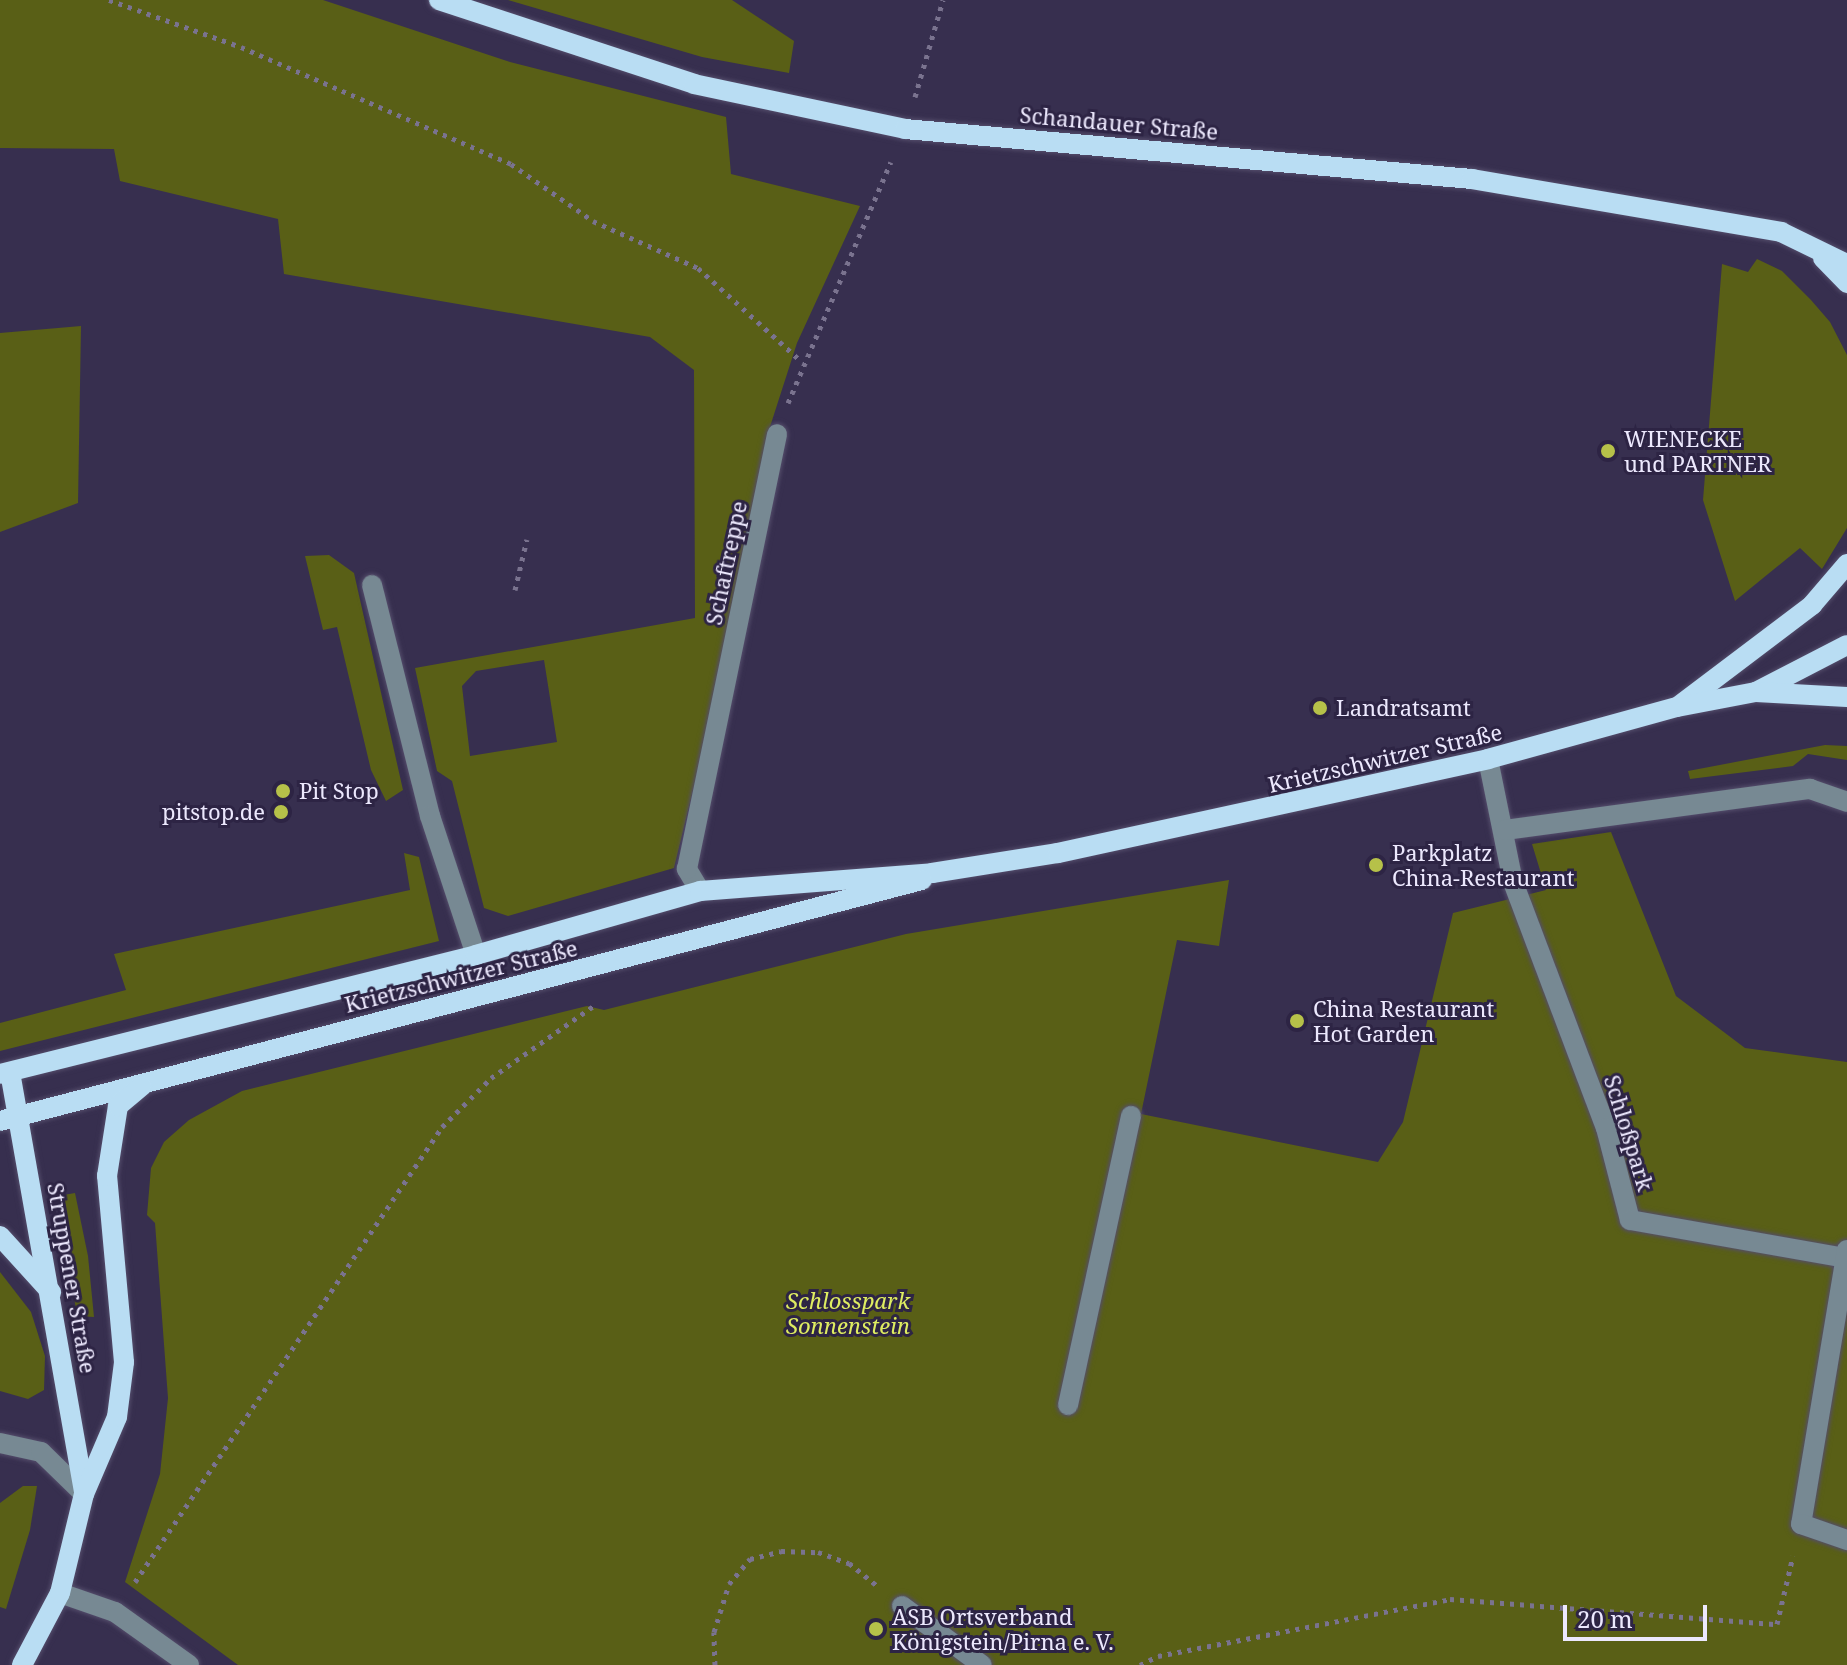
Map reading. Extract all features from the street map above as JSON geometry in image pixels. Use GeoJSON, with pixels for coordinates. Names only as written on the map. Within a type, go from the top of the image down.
{"type":"FeatureCollection","features":[{"type":"Feature","properties":{"kind":"main road","name":"Schandauer Straße"},"geometry":{"type":"LineString","coordinates":[[439,0],[694,84],[905,129],[1472,179],[1678,211],[1806,241],[1847,264]]}},
{"type":"Feature","properties":{"kind":"main road"},"geometry":{"type":"LineString","coordinates":[[1806,241],[1847,283]]}},
{"type":"Feature","properties":{"kind":"main road"},"geometry":{"type":"LineString","coordinates":[[1677,707],[1812,605],[1847,564]]}},
{"type":"Feature","properties":{"kind":"main road"},"geometry":{"type":"LineString","coordinates":[[1756,692],[1847,645]]}},
{"type":"Feature","properties":{"kind":"main road","name":"Krietzschwitzer Straße"},"geometry":{"type":"LineString","coordinates":[[5,1073],[476,955],[700,891],[932,873],[1156,835],[1488,759],[1677,707],[1756,692],[1847,697]]}},
{"type":"Feature","properties":{"kind":"main road","name":"Krietzschwitzer Straße"},"geometry":{"type":"LineString","coordinates":[[9,1119],[915,886],[932,873]]}},
{"type":"Feature","properties":{"kind":"main road","name":"Struppener Straße"},"geometry":{"type":"LineString","coordinates":[[5,1073],[9,1119],[52,1294],[84,1494]]}},
{"type":"Feature","properties":{"kind":"main road","name":"Struppener Straße"},"geometry":{"type":"LineString","coordinates":[[22,1665],[60,1593],[84,1494],[117,1417],[124,1362],[107,1176],[118,1106],[148,1081]]}},
{"type":"Feature","properties":{"kind":"main road"},"geometry":{"type":"LineString","coordinates":[[0,1236],[52,1294]]}},
{"type":"Feature","properties":{"kind":"street","name":"Schaftreppe"},"geometry":{"type":"LineString","coordinates":[[700,891],[687,869],[777,434]]}},
{"type":"Feature","properties":{"kind":"street"},"geometry":{"type":"LineString","coordinates":[[372,585],[430,816],[476,955]]}},
{"type":"Feature","properties":{"kind":"street"},"geometry":{"type":"LineString","coordinates":[[1488,759],[1505,830],[1810,789],[1847,802]]}},
{"type":"Feature","properties":{"kind":"street","name":"Schloßpark"},"geometry":{"type":"LineString","coordinates":[[1505,830],[1513,882],[1606,1128],[1630,1220],[1846,1254],[1801,1524]]}},
{"type":"Feature","properties":{"kind":"street"},"geometry":{"type":"LineString","coordinates":[[1068,1405],[1131,1116]]}},
{"type":"Feature","properties":{"kind":"street"},"geometry":{"type":"LineString","coordinates":[[0,1443],[41,1452],[84,1494]]}},
{"type":"Feature","properties":{"kind":"street"},"geometry":{"type":"LineString","coordinates":[[1801,1524],[1847,1540]]}},
{"type":"Feature","properties":{"kind":"street"},"geometry":{"type":"LineString","coordinates":[[60,1593],[115,1612],[189,1665]]}},
{"type":"Feature","properties":{"kind":"street"},"geometry":{"type":"LineString","coordinates":[[902,1606],[982,1665]]}},
{"type":"Feature","properties":{"kind":"path"},"geometry":{"type":"LineString","coordinates":[[109,0],[241,47],[511,164],[593,221],[698,268],[802,362]]}},
{"type":"Feature","properties":{"kind":"path"},"geometry":{"type":"LineString","coordinates":[[925,51],[943,0]]}},
{"type":"Feature","properties":{"kind":"path"},"geometry":{"type":"LineString","coordinates":[[777,434],[802,362],[851,252]]}},
{"type":"Feature","properties":{"kind":"path"},"geometry":{"type":"LineString","coordinates":[[515,590],[527,539]]}},
{"type":"Feature","properties":{"kind":"path"},"geometry":{"type":"LineString","coordinates":[[115,1612],[442,1127],[533,1045],[610,996],[631,958]]}},
{"type":"Feature","properties":{"kind":"path"},"geometry":{"type":"LineString","coordinates":[[1140,1665],[1158,1656],[1450,1599],[1777,1624],[1801,1524]]}},
{"type":"Feature","properties":{"kind":"path"},"geometry":{"type":"LineString","coordinates":[[715,1665],[714,1632],[729,1584],[750,1559],[781,1551],[818,1552],[849,1563],[902,1606]]}},
{"type":"Feature","properties":{"kind":"green space"},"geometry":{"type":"Polygon","coordinates":[[[0,0],[323,0],[510,62],[726,117],[731,174],[860,206],[797,343],[768,433],[715,700],[674,868],[508,916],[484,908],[452,781],[437,771],[415,668],[695,618],[694,370],[650,337],[284,274],[278,219],[120,181],[114,149],[0,148],[0,0]],[[544,660],[476,671],[462,686],[470,756],[557,742],[544,660]]]}},
{"type":"Feature","properties":{"kind":"green space"},"geometry":{"type":"Polygon","coordinates":[[[508,0],[732,0],[794,41],[789,73],[702,57],[508,0]]]}},
{"type":"Feature","properties":{"kind":"green space"},"geometry":{"type":"Polygon","coordinates":[[[1757,259],[1782,271],[1811,300],[1830,322],[1847,355],[1847,528],[1822,569],[1800,548],[1735,601],[1703,500],[1722,264],[1748,272],[1757,259]]]}},
{"type":"Feature","properties":{"kind":"green space"},"geometry":{"type":"Polygon","coordinates":[[[81,326],[78,503],[0,532],[0,333],[81,326]]]}},
{"type":"Feature","properties":{"kind":"green space"},"geometry":{"type":"Polygon","coordinates":[[[329,555],[354,573],[403,790],[386,801],[371,770],[337,627],[323,630],[305,556],[329,555]]]}},
{"type":"Feature","properties":{"kind":"green space"},"geometry":{"type":"Polygon","coordinates":[[[1825,745],[1847,746],[1847,760],[1808,754],[1793,766],[1690,779],[1688,771],[1825,745]]]}},
{"type":"Feature","properties":{"kind":"green space","name":"Schlosspark Sonnenstein"},"geometry":{"type":"Polygon","coordinates":[[[1611,832],[1676,996],[1745,1048],[1847,1062],[1847,1665],[238,1665],[125,1582],[160,1474],[168,1398],[155,1223],[147,1215],[151,1168],[164,1142],[189,1120],[242,1091],[587,1006],[604,1010],[906,934],[1229,880],[1219,946],[1177,940],[1141,1114],[1378,1162],[1403,1122],[1453,913],[1546,890],[1532,844],[1611,832]]]}},
{"type":"Feature","properties":{"kind":"green space"},"geometry":{"type":"Polygon","coordinates":[[[404,853],[419,857],[439,941],[0,1051],[0,1023],[126,990],[114,954],[410,890],[404,853]]]}},
{"type":"Feature","properties":{"kind":"green space"},"geometry":{"type":"Polygon","coordinates":[[[75,1193],[88,1256],[94,1317],[77,1316],[58,1196],[75,1193]]]}},
{"type":"Feature","properties":{"kind":"green space"},"geometry":{"type":"Polygon","coordinates":[[[0,1272],[31,1312],[45,1356],[44,1390],[28,1399],[0,1391],[0,1272]]]}},
{"type":"Feature","properties":{"kind":"green space"},"geometry":{"type":"Polygon","coordinates":[[[23,1486],[37,1486],[30,1530],[6,1609],[0,1607],[0,1503],[23,1486]]]}},
{"type":"Feature","properties":{"kind":"place","name":"WIENECKE und PARTNER"},"geometry":{"type":"Point","coordinates":[1608,451]}},
{"type":"Feature","properties":{"kind":"place","name":"Landratsamt"},"geometry":{"type":"Point","coordinates":[1320,708]}},
{"type":"Feature","properties":{"kind":"place","name":"Pit Stop"},"geometry":{"type":"Point","coordinates":[283,791]}},
{"type":"Feature","properties":{"kind":"place","name":"pitstop.de"},"geometry":{"type":"Point","coordinates":[281,812]}},
{"type":"Feature","properties":{"kind":"place","name":"Parkplatz China-Restaurant"},"geometry":{"type":"Point","coordinates":[1376,865]}},
{"type":"Feature","properties":{"kind":"place","name":"China Restaurant Hot Garden"},"geometry":{"type":"Point","coordinates":[1297,1021]}},
{"type":"Feature","properties":{"kind":"place","name":"ASB Ortsverband Königstein/Pirna e. V."},"geometry":{"type":"Point","coordinates":[876,1629]}}]}
